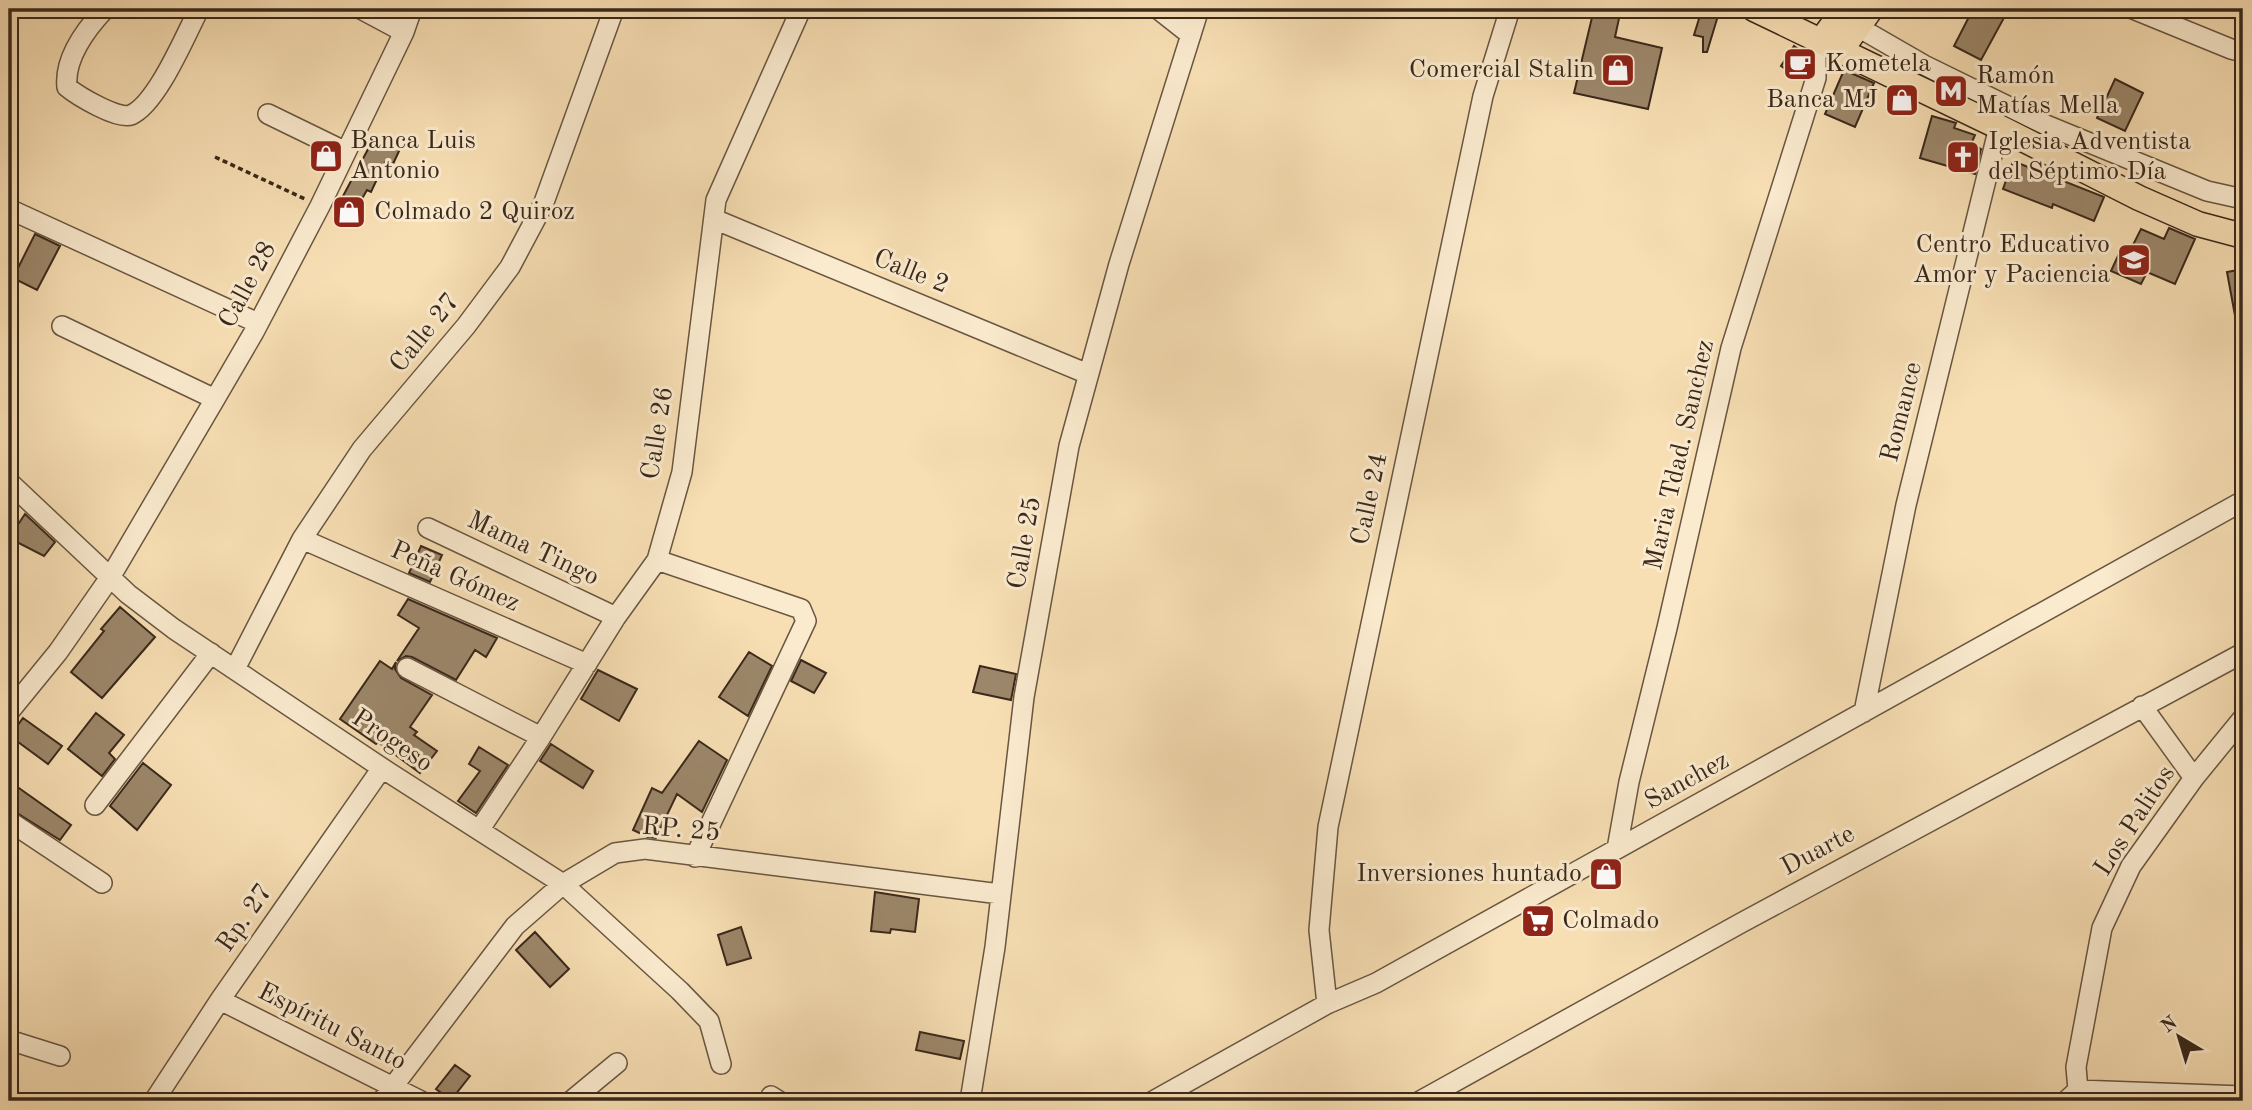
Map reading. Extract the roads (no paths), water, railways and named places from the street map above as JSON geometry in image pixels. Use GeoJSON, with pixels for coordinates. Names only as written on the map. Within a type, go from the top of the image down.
{"type":"FeatureCollection","features":[{"type":"Feature","properties":{"kind":"main road"},"geometry":{"type":"LineString","coordinates":[[1754,9],[2139,198],[2198,224],[2243,236]]}},
{"type":"Feature","properties":{"kind":"main road"},"geometry":{"type":"LineString","coordinates":[[1830,46],[1856,13]]}},
{"type":"Feature","properties":{"kind":"street"},"geometry":{"type":"LineString","coordinates":[[105,9],[96,18],[74,54],[66,77],[67,88],[121,116],[131,115],[139,109],[159,86],[199,9]]}},
{"type":"Feature","properties":{"kind":"street"},"geometry":{"type":"LineString","coordinates":[[361,9],[404,32]]}},
{"type":"Feature","properties":{"kind":"street","name":"Calle 28"},"geometry":{"type":"LineString","coordinates":[[9,712],[58,652],[111,576],[215,399],[320,206],[404,32],[412,9]]}},
{"type":"Feature","properties":{"kind":"street","name":"Calle 27"},"geometry":{"type":"LineString","coordinates":[[235,669],[302,539],[362,449],[466,326],[510,267],[543,205],[614,9]]}},
{"type":"Feature","properties":{"kind":"street","name":"Calle 26"},"geometry":{"type":"LineString","coordinates":[[480,829],[616,617],[657,560],[682,472],[716,200],[801,9]]}},
{"type":"Feature","properties":{"kind":"street"},"geometry":{"type":"LineString","coordinates":[[1158,9],[1191,35]]}},
{"type":"Feature","properties":{"kind":"street","name":"Calle 25"},"geometry":{"type":"LineString","coordinates":[[970,1101],[995,947],[1024,697],[1069,446],[1119,264],[1199,9]]}},
{"type":"Feature","properties":{"kind":"street","name":"Calle 24"},"geometry":{"type":"LineString","coordinates":[[1327,1004],[1319,930],[1328,827],[1483,96],[1510,9]]}},
{"type":"Feature","properties":{"kind":"street"},"geometry":{"type":"LineString","coordinates":[[2133,9],[2243,52]]}},
{"type":"Feature","properties":{"kind":"street"},"geometry":{"type":"LineString","coordinates":[[1856,13],[1924,65],[2046,125],[2207,191],[2243,199]]}},
{"type":"Feature","properties":{"kind":"street","name":"Maria Tdad. Sanchez"},"geometry":{"type":"LineString","coordinates":[[1617,849],[1629,782],[1731,348],[1816,78],[1831,64],[1830,46]]}},
{"type":"Feature","properties":{"kind":"street"},"geometry":{"type":"LineString","coordinates":[[268,114],[346,152]]}},
{"type":"Feature","properties":{"kind":"street","name":"Romance"},"geometry":{"type":"LineString","coordinates":[[1864,712],[1906,505],[1999,127]]}},
{"type":"Feature","properties":{"kind":"street"},"geometry":{"type":"LineString","coordinates":[[9,209],[258,323]]}},
{"type":"Feature","properties":{"kind":"street","name":"Calle 2"},"geometry":{"type":"LineString","coordinates":[[714,219],[1088,374]]}},
{"type":"Feature","properties":{"kind":"street"},"geometry":{"type":"LineString","coordinates":[[62,326],[215,399]]}},
{"type":"Feature","properties":{"kind":"street","name":"Progeso"},"geometry":{"type":"LineString","coordinates":[[9,482],[128,594],[382,768],[563,884],[709,1021],[721,1064]]}},
{"type":"Feature","properties":{"kind":"street","name":"Sanchez"},"geometry":{"type":"LineString","coordinates":[[1153,1101],[1327,1004],[1376,983],[2243,501]]}},
{"type":"Feature","properties":{"kind":"street","name":"Mama Tingo"},"geometry":{"type":"LineString","coordinates":[[428,528],[616,617]]}},
{"type":"Feature","properties":{"kind":"street","name":"Peña Gómez"},"geometry":{"type":"LineString","coordinates":[[302,539],[587,664]]}},
{"type":"Feature","properties":{"kind":"street"},"geometry":{"type":"LineString","coordinates":[[657,560],[801,609],[806,621],[695,857]]}},
{"type":"Feature","properties":{"kind":"street"},"geometry":{"type":"LineString","coordinates":[[95,805],[211,653]]}},
{"type":"Feature","properties":{"kind":"street","name":"Duarte"},"geometry":{"type":"LineString","coordinates":[[1420,1101],[1741,923],[2243,653]]}},
{"type":"Feature","properties":{"kind":"street"},"geometry":{"type":"LineString","coordinates":[[407,668],[541,737]]}},
{"type":"Feature","properties":{"kind":"street"},"geometry":{"type":"LineString","coordinates":[[2142,706],[2194,778]]}},
{"type":"Feature","properties":{"kind":"street","name":"Los Palitos"},"geometry":{"type":"LineString","coordinates":[[2072,1095],[2102,928],[2131,866],[2194,778],[2243,718]]}},
{"type":"Feature","properties":{"kind":"street","name":"Rp. 27"},"geometry":{"type":"LineString","coordinates":[[154,1101],[220,1000],[382,768]]}},
{"type":"Feature","properties":{"kind":"street"},"geometry":{"type":"LineString","coordinates":[[9,821],[102,883]]}},
{"type":"Feature","properties":{"kind":"street","name":"RP. 25"},"geometry":{"type":"LineString","coordinates":[[387,1094],[515,926],[563,884],[615,853],[645,849],[1000,894]]}},
{"type":"Feature","properties":{"kind":"street","name":"Espíritu Santo"},"geometry":{"type":"LineString","coordinates":[[220,1000],[387,1094],[421,1101]]}},
{"type":"Feature","properties":{"kind":"street"},"geometry":{"type":"LineString","coordinates":[[9,1040],[60,1056]]}},
{"type":"Feature","properties":{"kind":"street"},"geometry":{"type":"LineString","coordinates":[[570,1101],[617,1063]]}},
{"type":"Feature","properties":{"kind":"street"},"geometry":{"type":"LineString","coordinates":[[2072,1095],[2243,1096]]}},
{"type":"Feature","properties":{"kind":"place","name":"Kometela"},"geometry":{"type":"Point","coordinates":[1800,64]}},
{"type":"Feature","properties":{"kind":"place","name":"Comercial Stalin"},"geometry":{"type":"Point","coordinates":[1618,70]}},
{"type":"Feature","properties":{"kind":"place","name":"Ramón Matías Mella"},"geometry":{"type":"Point","coordinates":[1951,91]}},
{"type":"Feature","properties":{"kind":"place","name":"Banca MJ"},"geometry":{"type":"Point","coordinates":[1902,100]}},
{"type":"Feature","properties":{"kind":"place","name":"Banca Luis Antonio"},"geometry":{"type":"Point","coordinates":[326,156]}},
{"type":"Feature","properties":{"kind":"place","name":"Iglesia Adventista del Séptimo Día"},"geometry":{"type":"Point","coordinates":[1963,157]}},
{"type":"Feature","properties":{"kind":"place","name":"Colmado 2 Quiroz"},"geometry":{"type":"Point","coordinates":[349,212]}},
{"type":"Feature","properties":{"kind":"place","name":"Centro Educativo Amor y Paciencia"},"geometry":{"type":"Point","coordinates":[2134,260]}},
{"type":"Feature","properties":{"kind":"place","name":"Inversiones huntado"},"geometry":{"type":"Point","coordinates":[1606,874]}},
{"type":"Feature","properties":{"kind":"place","name":"Colmado"},"geometry":{"type":"Point","coordinates":[1538,921]}}]}
